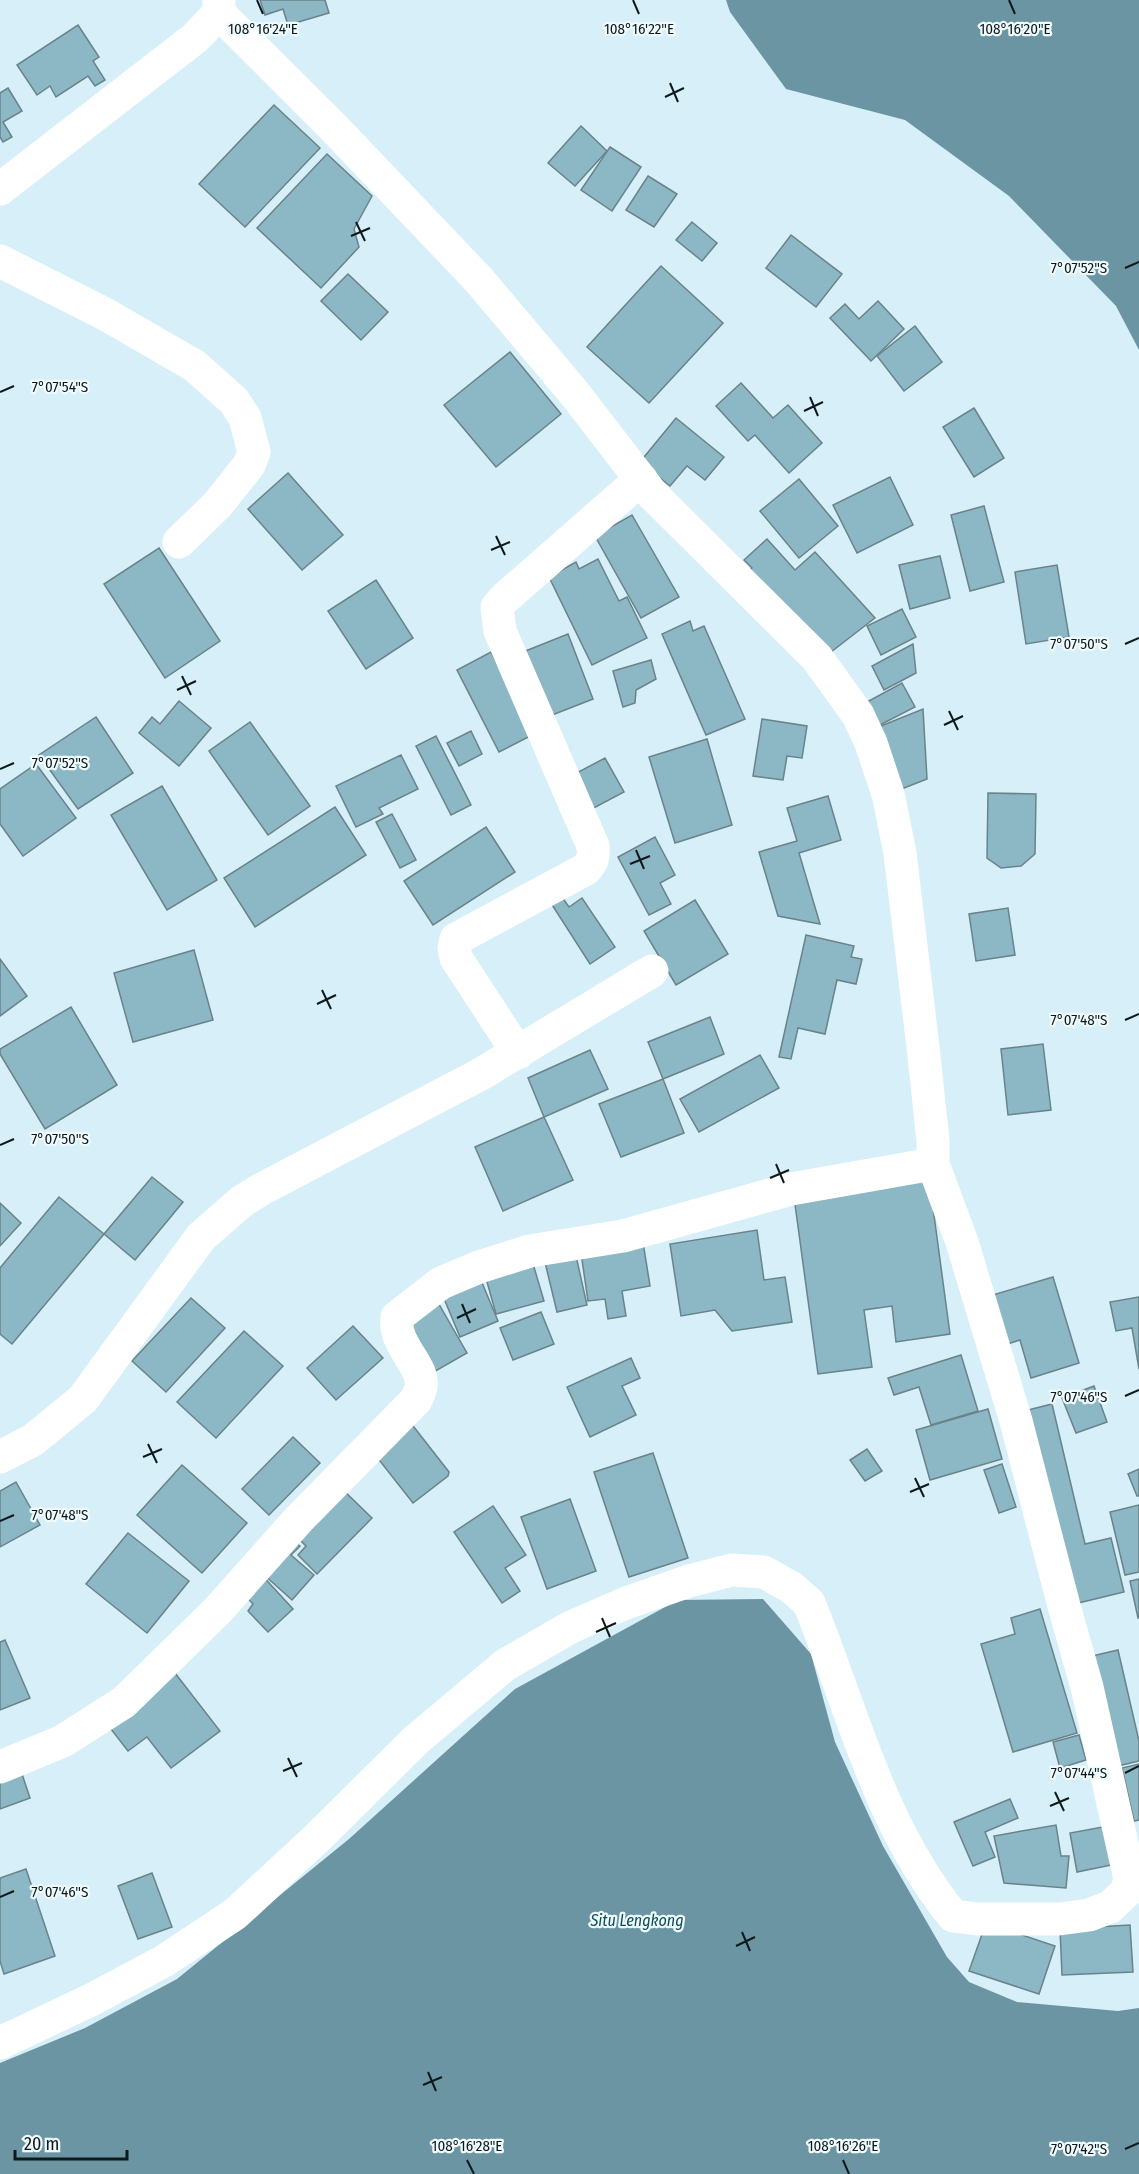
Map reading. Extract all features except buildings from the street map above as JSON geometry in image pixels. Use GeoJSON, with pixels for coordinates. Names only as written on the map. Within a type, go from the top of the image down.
{"type":"FeatureCollection","features":[{"type":"Feature","properties":{"kind":"street"},"geometry":{"type":"LineString","coordinates":[[0,189],[195,38],[219,7],[479,280],[575,394],[652,494],[817,658],[858,715],[871,743],[888,794],[900,853],[933,1141],[933,1164],[962,1242],[1017,1421],[1087,1687],[1130,1879],[1126,1892],[1110,1906],[1089,1916],[1059,1919],[987,1919],[953,1916],[930,1887],[905,1845],[864,1755],[809,1603],[792,1587],[764,1572],[732,1570],[689,1581],[626,1603],[571,1627],[505,1665],[416,1740],[317,1839],[235,1914],[164,1961],[93,1999],[0,2043]]}},
{"type":"Feature","properties":{"kind":"street"},"geometry":{"type":"LineString","coordinates":[[0,261],[105,314],[195,366],[234,401],[245,418],[254,452],[249,465],[217,505],[179,542]]}},
{"type":"Feature","properties":{"kind":"street"},"geometry":{"type":"LineString","coordinates":[[518,1053],[456,958],[454,948],[456,939],[586,869],[592,862],[594,854],[593,846],[500,631],[497,608],[505,598],[641,479]]}},
{"type":"Feature","properties":{"kind":"street"},"geometry":{"type":"LineString","coordinates":[[0,1457],[33,1440],[83,1399],[201,1237],[241,1202],[518,1053],[652,971]]}},
{"type":"Feature","properties":{"kind":"street"},"geometry":{"type":"LineString","coordinates":[[0,1767],[63,1741],[124,1702],[218,1610],[299,1519],[416,1400],[421,1387],[421,1378],[398,1336],[397,1317],[441,1283],[479,1266],[530,1251],[623,1236],[791,1189],[933,1164]]}},
{"type":"Feature","properties":{"kind":"water"},"geometry":{"type":"Polygon","coordinates":[[[726,0],[1139,0],[1139,350],[1116,306],[1009,196],[905,120],[786,89],[730,12],[726,0]]]}},
{"type":"Feature","properties":{"kind":"water","name":"Situ Lengkong"},"geometry":{"type":"Polygon","coordinates":[[[763,1599],[811,1654],[835,1742],[883,1846],[947,1957],[969,1982],[1017,2002],[1118,2011],[1139,2008],[1139,2174],[0,2174],[0,2063],[85,2028],[177,1979],[349,1839],[515,1689],[678,1600],[763,1599]]]}}]}
